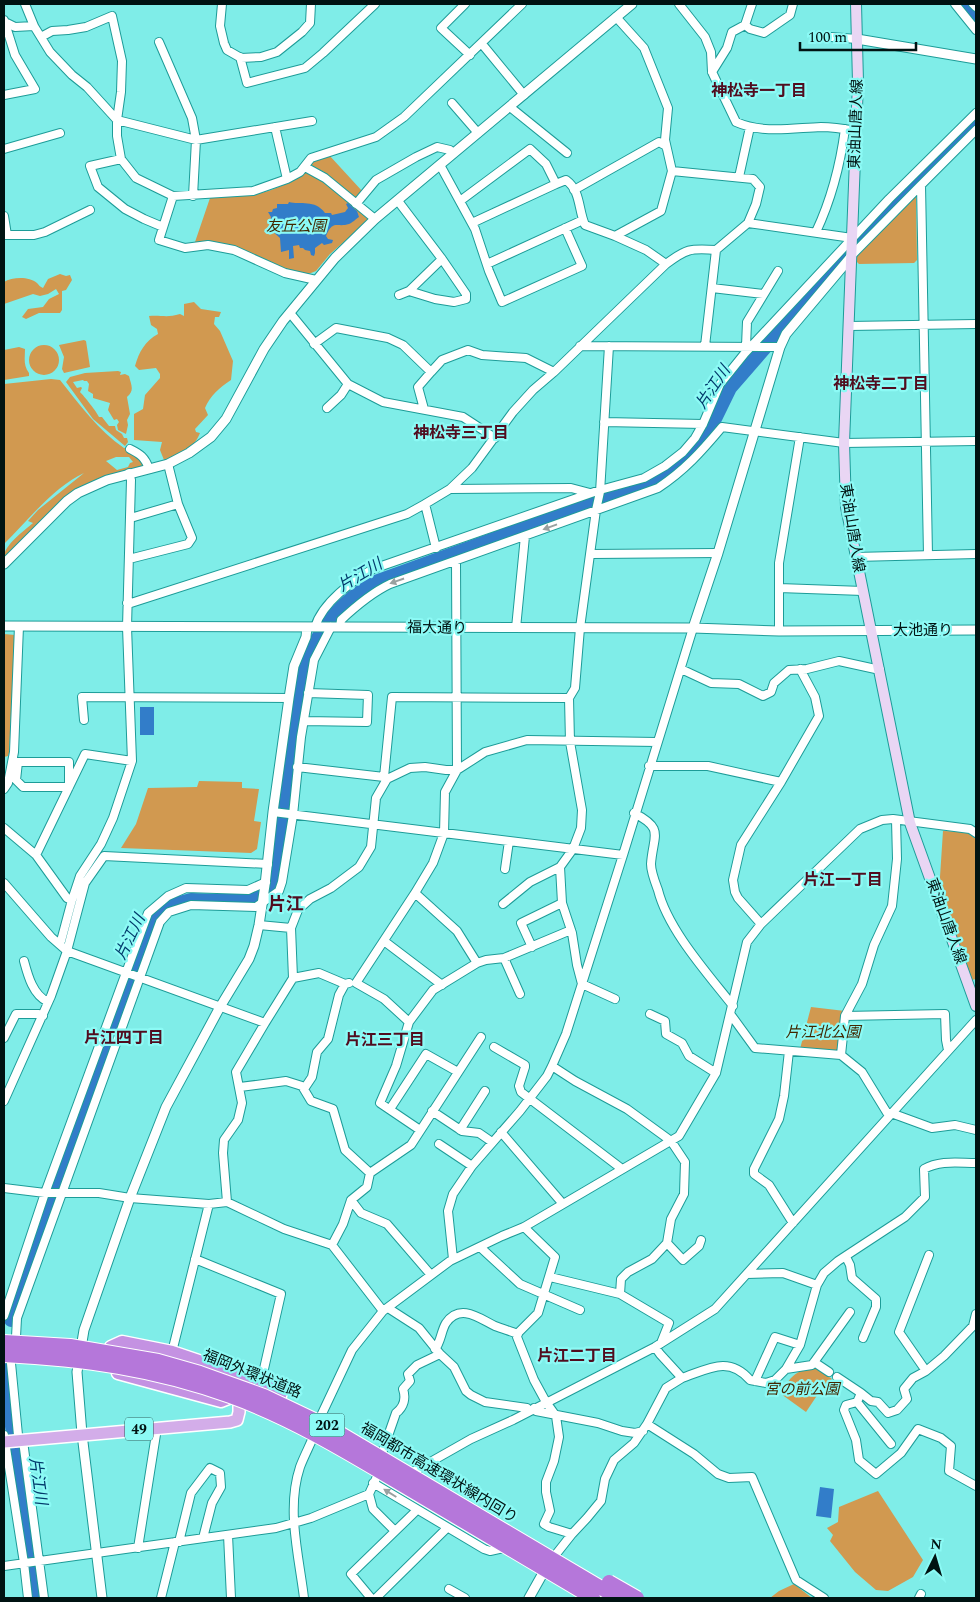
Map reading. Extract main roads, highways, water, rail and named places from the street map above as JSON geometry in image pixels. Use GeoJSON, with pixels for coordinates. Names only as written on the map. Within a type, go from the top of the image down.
{"type":"FeatureCollection","features":[{"type":"Feature","properties":{"kind":"highway"},"geometry":{"type":"LineString","coordinates":[[110,1347],[122,1342],[172,1352],[261,1382],[281,1392],[279,1399]]}},
{"type":"Feature","properties":{"kind":"highway","name":"福岡外環状道路"},"geometry":{"type":"LineString","coordinates":[[7,1346],[82,1343],[110,1347],[173,1361],[229,1378],[279,1399],[380,1470],[592,1598]]}},
{"type":"Feature","properties":{"kind":"highway","name":"福岡外環状道路"},"geometry":{"type":"LineString","coordinates":[[7,1346],[105,1362],[170,1376],[322,1429],[381,1456],[411,1473],[620,1598]]}},
{"type":"Feature","properties":{"kind":"highway","name":"福岡都市高速環状線内回り"},"geometry":{"type":"LineString","coordinates":[[7,1346],[70,1346],[158,1361],[209,1376],[264,1396],[620,1598]]}},
{"type":"Feature","properties":{"kind":"highway"},"geometry":{"type":"LineString","coordinates":[[322,1429],[374,1474],[575,1598]]}},
{"type":"Feature","properties":{"kind":"highway"},"geometry":{"type":"LineString","coordinates":[[322,1429],[592,1598]]}},
{"type":"Feature","properties":{"kind":"highway"},"geometry":{"type":"LineString","coordinates":[[322,1429],[386,1455],[637,1598]]}},
{"type":"Feature","properties":{"kind":"main road","name":"東油山唐人線"},"geometry":{"type":"LineString","coordinates":[[856,4],[858,82],[844,443],[846,508],[910,823],[976,1006]]}},
{"type":"Feature","properties":{"kind":"main road","name":"49"},"geometry":{"type":"LineString","coordinates":[[11,1440],[230,1422],[237,1420],[240,1412],[235,1398]]}},
{"type":"Feature","properties":{"kind":"water"},"geometry":{"type":"Polygon","coordinates":[[[289,202],[312,204],[325,213],[331,213],[332,215],[345,212],[348,208],[346,204],[348,203],[357,211],[359,217],[349,224],[333,226],[326,236],[328,239],[333,240],[332,243],[324,245],[322,243],[315,248],[314,256],[311,255],[310,251],[300,248],[299,245],[293,246],[294,258],[289,259],[289,250],[281,252],[280,238],[269,228],[271,217],[268,212],[272,212],[273,209],[277,208],[277,204],[288,204],[289,202]]]}},
{"type":"Feature","properties":{"kind":"water"},"geometry":{"type":"Polygon","coordinates":[[[140,707],[154,707],[154,735],[140,735],[140,707]]]}},
{"type":"Feature","properties":{"kind":"water"},"geometry":{"type":"Polygon","coordinates":[[[820,1487],[834,1489],[831,1518],[816,1516],[820,1487]]]}},
{"type":"Feature","properties":{"kind":"waterway"},"geometry":{"type":"LineString","coordinates":[[962,4],[976,20]]}},
{"type":"Feature","properties":{"kind":"waterway","name":"片江川"},"geometry":{"type":"LineString","coordinates":[[11,1320],[104,1059],[129,979],[153,924],[164,911],[176,904],[191,900],[252,899],[274,887],[305,668],[316,641],[332,617],[353,597],[378,581],[649,483],[666,475],[697,447],[710,429],[730,388],[877,219],[976,125]]}},
{"type":"Feature","properties":{"kind":"waterway","name":"片江川"},"geometry":{"type":"LineString","coordinates":[[4,1369],[36,1598]]}},
{"type":"Feature","properties":{"kind":"district","name":"神松寺一丁目"},"geometry":{"type":"Point","coordinates":[759,91]}},
{"type":"Feature","properties":{"kind":"district","name":"神松寺二丁目"},"geometry":{"type":"Point","coordinates":[881,384]}},
{"type":"Feature","properties":{"kind":"district","name":"神松寺三丁目"},"geometry":{"type":"Point","coordinates":[461,433]}},
{"type":"Feature","properties":{"kind":"district","name":"片江一丁目"},"geometry":{"type":"Point","coordinates":[843,880]}},
{"type":"Feature","properties":{"kind":"district","name":"片江"},"geometry":{"type":"Point","coordinates":[286,904]}},
{"type":"Feature","properties":{"kind":"district","name":"片江四丁目"},"geometry":{"type":"Point","coordinates":[124,1038]}},
{"type":"Feature","properties":{"kind":"district","name":"片江三丁目"},"geometry":{"type":"Point","coordinates":[385,1040]}},
{"type":"Feature","properties":{"kind":"district","name":"片江二丁目"},"geometry":{"type":"Point","coordinates":[577,1356]}},
{"type":"Feature","properties":{"kind":"park label","name":"友丘公園"},"geometry":{"type":"Point","coordinates":[296,226]}},
{"type":"Feature","properties":{"kind":"park label","name":"片江北公園"},"geometry":{"type":"Point","coordinates":[823,1032]}},
{"type":"Feature","properties":{"kind":"park label","name":"宮の前公園"},"geometry":{"type":"Point","coordinates":[802,1389]}}]}
